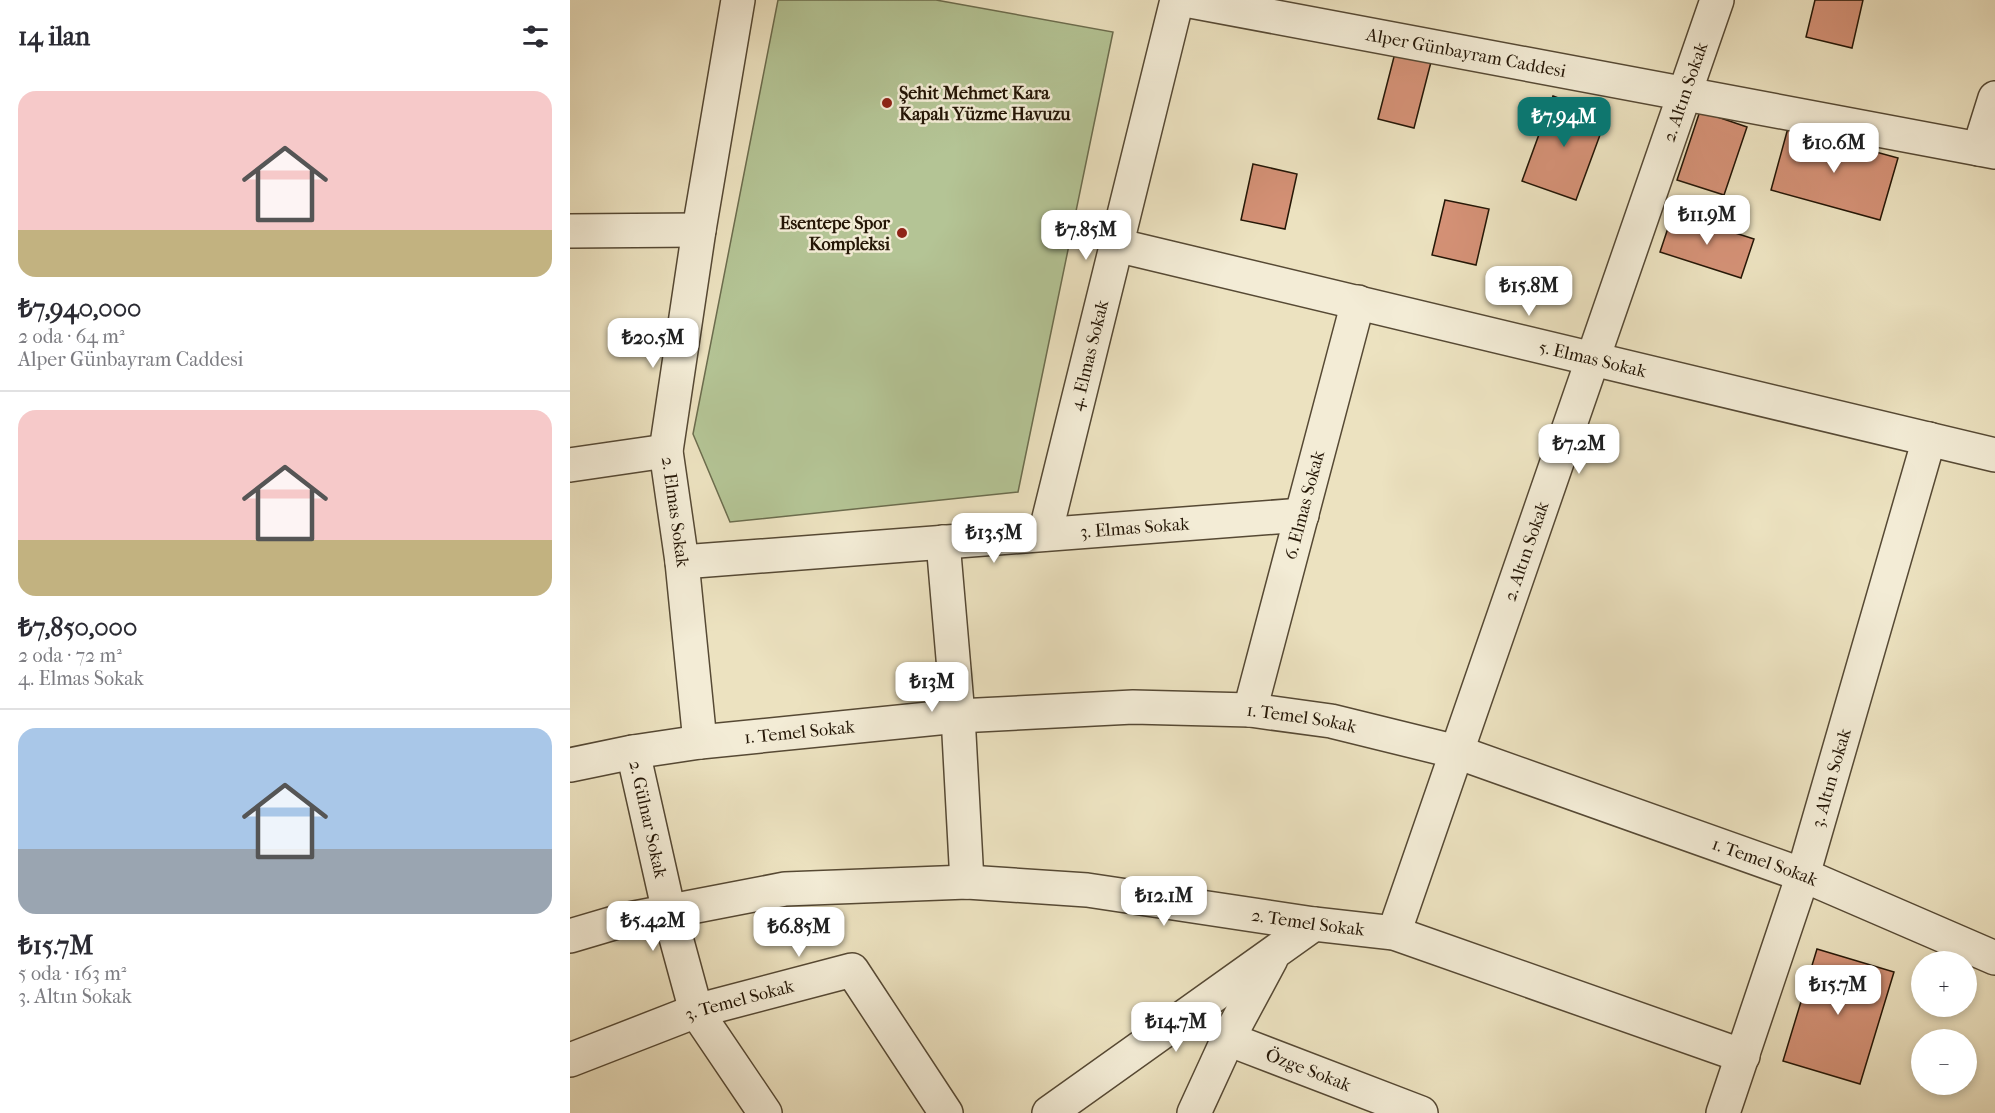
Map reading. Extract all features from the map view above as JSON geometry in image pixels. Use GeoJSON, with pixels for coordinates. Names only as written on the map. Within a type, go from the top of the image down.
{"type":"FeatureCollection","features":[{"type":"Feature","properties":{"kind":"street","name":"2. Elmas Sokak"},"geometry":{"type":"LineString","coordinates":[[700,742],[682,562],[666,451],[699,230],[738,0]]}},
{"type":"Feature","properties":{"kind":"street","name":"4. Elmas Sokak"},"geometry":{"type":"LineString","coordinates":[[1045,534],[1177,0]]}},
{"type":"Feature","properties":{"kind":"street","name":"Alper Günbayram Caddesi"},"geometry":{"type":"LineString","coordinates":[[1185,0],[1987,151]]}},
{"type":"Feature","properties":{"kind":"street","name":"2. Altın Sokak"},"geometry":{"type":"LineString","coordinates":[[1394,933],[1717,0]]}},
{"type":"Feature","properties":{"kind":"street"},"geometry":{"type":"LineString","coordinates":[[1987,151],[1995,98]]}},
{"type":"Feature","properties":{"kind":"street"},"geometry":{"type":"LineString","coordinates":[[570,231],[699,230]]}},
{"type":"Feature","properties":{"kind":"street","name":"5. Elmas Sokak"},"geometry":{"type":"LineString","coordinates":[[1116,244],[1995,455]]}},
{"type":"Feature","properties":{"kind":"street","name":"6. Elmas Sokak"},"geometry":{"type":"LineString","coordinates":[[1250,710],[1358,302]]}},
{"type":"Feature","properties":{"kind":"street","name":"3. Altın Sokak"},"geometry":{"type":"LineString","coordinates":[[1723,1113],[1803,875],[1929,439]]}},
{"type":"Feature","properties":{"kind":"street"},"geometry":{"type":"LineString","coordinates":[[570,465],[666,451]]}},
{"type":"Feature","properties":{"kind":"street","name":"3. Elmas Sokak"},"geometry":{"type":"LineString","coordinates":[[682,562],[1302,515]]}},
{"type":"Feature","properties":{"kind":"street"},"geometry":{"type":"LineString","coordinates":[[943,542],[958,716],[967,882]]}},
{"type":"Feature","properties":{"kind":"street","name":"1. Temel Sokak"},"geometry":{"type":"LineString","coordinates":[[570,765],[633,752],[700,742],[958,716],[1133,706],[1250,710],[1331,721],[1457,752],[1803,875],[1995,958]]}},
{"type":"Feature","properties":{"kind":"street","name":"2. Gülnar Sokak"},"geometry":{"type":"LineString","coordinates":[[633,752],[669,912],[696,1011],[765,1113]]}},
{"type":"Feature","properties":{"kind":"street","name":"2. Temel Sokak"},"geometry":{"type":"LineString","coordinates":[[570,936],[624,920],[785,889],[967,882],[1088,890],[1314,924],[1394,933],[1743,1056]]}},
{"type":"Feature","properties":{"kind":"street"},"geometry":{"type":"LineString","coordinates":[[1049,1113],[1314,924]]}},
{"type":"Feature","properties":{"kind":"street"},"geometry":{"type":"LineString","coordinates":[[1194,1113],[1228,1039],[1274,952]]}},
{"type":"Feature","properties":{"kind":"street","name":"3. Temel Sokak"},"geometry":{"type":"LineString","coordinates":[[570,1060],[696,1011],[852,970],[946,1113]]}},
{"type":"Feature","properties":{"kind":"street","name":"Özge Sokak"},"geometry":{"type":"LineString","coordinates":[[1228,1039],[1421,1113]]}},
{"type":"Feature","properties":{"kind":"green space","name":"Esentepe Spor Kompleksi"},"geometry":{"type":"Polygon","coordinates":[[[778,0],[936,0],[1113,32],[1018,492],[730,522],[693,434],[778,0]]]}},
{"type":"Feature","properties":{"kind":"building"},"geometry":{"type":"Polygon","coordinates":[[[1815,0],[1863,0],[1852,48],[1806,37],[1815,0]]]}},
{"type":"Feature","properties":{"kind":"building"},"geometry":{"type":"Polygon","coordinates":[[[1395,53],[1431,62],[1414,128],[1378,119],[1395,53]]]}},
{"type":"Feature","properties":{"kind":"building"},"geometry":{"type":"Polygon","coordinates":[[[1553,96],[1607,116],[1576,200],[1522,181],[1553,96]]]}},
{"type":"Feature","properties":{"kind":"building"},"geometry":{"type":"Polygon","coordinates":[[[1700,111],[1747,127],[1724,195],[1677,180],[1700,111]]]}},
{"type":"Feature","properties":{"kind":"building"},"geometry":{"type":"Polygon","coordinates":[[[1788,128],[1898,158],[1880,220],[1771,190],[1788,128]]]}},
{"type":"Feature","properties":{"kind":"building"},"geometry":{"type":"Polygon","coordinates":[[[1253,164],[1297,174],[1285,229],[1241,220],[1253,164]]]}},
{"type":"Feature","properties":{"kind":"building"},"geometry":{"type":"Polygon","coordinates":[[[1445,200],[1489,209],[1476,265],[1432,255],[1445,200]]]}},
{"type":"Feature","properties":{"kind":"building"},"geometry":{"type":"Polygon","coordinates":[[[1673,213],[1754,239],[1741,278],[1660,252],[1673,213]]]}},
{"type":"Feature","properties":{"kind":"building"},"geometry":{"type":"Polygon","coordinates":[[[1817,949],[1894,972],[1860,1084],[1783,1061],[1817,949]]]}},
{"type":"Feature","properties":{"kind":"place","name":"Şehit Mehmet Kara Kapalı Yüzme Havuzu"},"geometry":{"type":"Point","coordinates":[887,103]}},
{"type":"Feature","properties":{"kind":"place","name":"Esentepe Spor Kompleksi"},"geometry":{"type":"Point","coordinates":[902,233]}}]}
